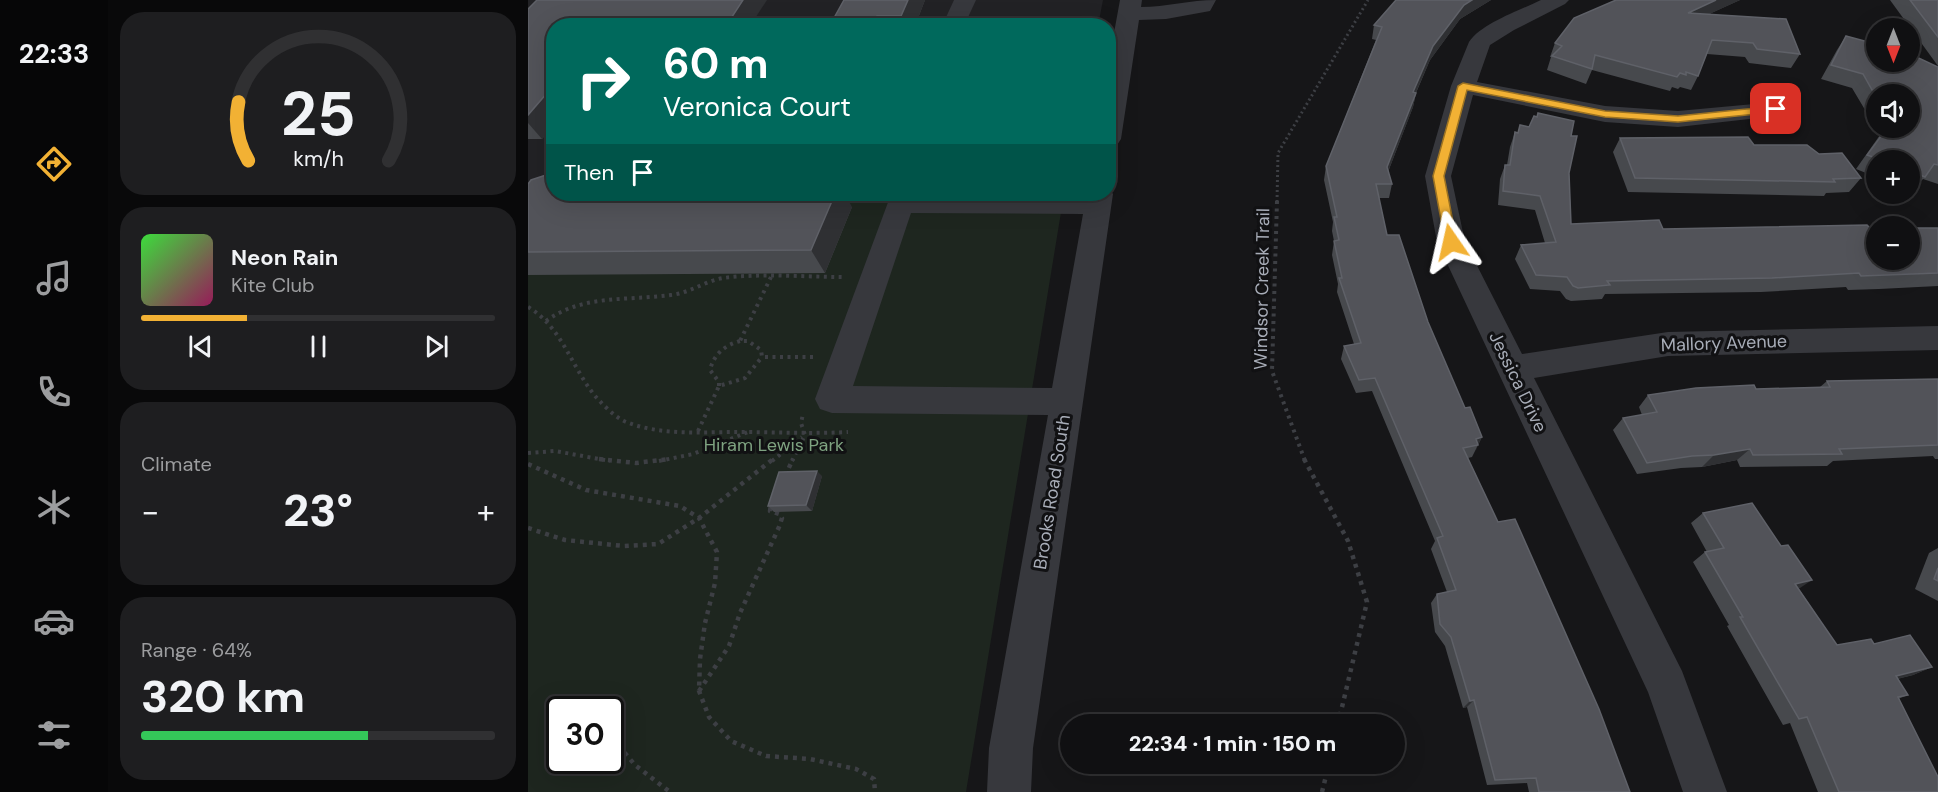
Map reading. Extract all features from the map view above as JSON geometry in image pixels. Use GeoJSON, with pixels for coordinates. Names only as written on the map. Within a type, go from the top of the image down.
{"type":"FeatureCollection","features":[{"type":"Feature","properties":{"kind":"street"},"geometry":{"type":"LineString","coordinates":[[957,18],[965,0]]}},
{"type":"Feature","properties":{"kind":"street"},"geometry":{"type":"LineString","coordinates":[[1116,91],[1130,7],[1166,13],[1202,6],[1205,0]]}},
{"type":"Feature","properties":{"kind":"street","name":"Jessica Drive"},"geometry":{"type":"LineString","coordinates":[[1558,0],[1506,25],[1480,42],[1463,86],[1438,176],[1451,242],[1667,686],[1705,792]]}},
{"type":"Feature","properties":{"kind":"street"},"geometry":{"type":"LineString","coordinates":[[1463,86],[1605,114],[1678,119],[1776,109]]}},
{"type":"Feature","properties":{"kind":"street"},"geometry":{"type":"LineString","coordinates":[[896,201],[832,399],[1066,402]]}},
{"type":"Feature","properties":{"kind":"street","name":"Brooks Road South"},"geometry":{"type":"LineString","coordinates":[[1009,792],[1011,748],[1099,201]]}},
{"type":"Feature","properties":{"kind":"street","name":"Mallory Avenue"},"geometry":{"type":"LineString","coordinates":[[1511,369],[1668,344],[1938,338]]}},
{"type":"Feature","properties":{"kind":"path","name":"Windsor Creek Trail"},"geometry":{"type":"LineString","coordinates":[[1340,714],[1367,602],[1348,541],[1304,460],[1272,371],[1278,153],[1368,0]]}},
{"type":"Feature","properties":{"kind":"path"},"geometry":{"type":"LineString","coordinates":[[741,341],[771,277]]}},
{"type":"Feature","properties":{"kind":"path"},"geometry":{"type":"LineString","coordinates":[[546,321],[554,313],[572,306],[672,296],[690,292],[721,278],[854,277]]}},
{"type":"Feature","properties":{"kind":"path"},"geometry":{"type":"LineString","coordinates":[[528,307],[546,321],[572,357],[595,395],[622,420],[663,431],[805,435],[859,432]]}},
{"type":"Feature","properties":{"kind":"path"},"geometry":{"type":"LineString","coordinates":[[698,431],[719,386],[719,382],[710,370],[711,364],[722,349],[741,341],[755,345],[761,350],[762,357],[755,370],[744,379],[719,386]]}},
{"type":"Feature","properties":{"kind":"path"},"geometry":{"type":"LineString","coordinates":[[762,357],[824,357]]}},
{"type":"Feature","properties":{"kind":"path"},"geometry":{"type":"LineString","coordinates":[[779,487],[805,435],[801,423],[804,412]]}},
{"type":"Feature","properties":{"kind":"path"},"geometry":{"type":"LineString","coordinates":[[528,453],[566,450],[596,459],[644,462],[675,460],[716,448],[749,432]]}},
{"type":"Feature","properties":{"kind":"path"},"geometry":{"type":"LineString","coordinates":[[528,528],[565,540],[624,546],[658,544],[699,518],[805,435]]}},
{"type":"Feature","properties":{"kind":"path"},"geometry":{"type":"LineString","coordinates":[[528,464],[586,490],[680,506],[699,518],[717,552],[715,583],[705,623],[699,691],[709,717],[731,741],[766,756],[810,759],[856,769],[874,779],[875,792]]}},
{"type":"Feature","properties":{"kind":"path"},"geometry":{"type":"LineString","coordinates":[[699,691],[729,646],[740,613],[779,527],[782,518],[769,508],[774,498]]}},
{"type":"Feature","properties":{"kind":"path"},"geometry":{"type":"LineString","coordinates":[[624,752],[635,765],[670,792]]}},
{"type":"Feature","properties":{"kind":"path"},"geometry":{"type":"LineString","coordinates":[[1322,792],[1326,774]]}},
{"type":"Feature","properties":{"kind":"shaded area"},"geometry":{"type":"Polygon","coordinates":[[[528,0],[1103,0],[1100,18],[546,18],[546,200],[528,200],[528,0]]]}},
{"type":"Feature","properties":{"kind":"green space","name":"Hiram Lewis Park"},"geometry":{"type":"Polygon","coordinates":[[[528,200],[1063,201],[966,792],[528,792],[528,200]]]}},
{"type":"Feature","properties":{"kind":"building"},"geometry":{"type":"Polygon","coordinates":[[[537,0],[743,0],[731,18],[546,18],[546,94],[528,115],[528,9],[537,0]]]}},
{"type":"Feature","properties":{"kind":"building"},"geometry":{"type":"Polygon","coordinates":[[[844,0],[908,0],[901,16],[834,18],[844,0]]]}},
{"type":"Feature","properties":{"kind":"building"},"geometry":{"type":"Polygon","coordinates":[[[1396,0],[1472,0],[1464,5],[1433,46],[1413,92],[1416,93],[1387,167],[1392,184],[1376,184],[1387,235],[1399,235],[1428,322],[1465,408],[1470,407],[1482,437],[1476,439],[1478,445],[1463,448],[1498,522],[1515,519],[1599,709],[1630,792],[1539,792],[1536,778],[1495,780],[1474,700],[1470,701],[1451,637],[1440,624],[1437,594],[1456,590],[1437,538],[1443,536],[1375,378],[1359,380],[1344,346],[1361,343],[1339,278],[1342,278],[1334,241],[1339,240],[1334,217],[1337,217],[1326,166],[1382,27],[1374,25],[1396,0]]]}},
{"type":"Feature","properties":{"kind":"building"},"geometry":{"type":"Polygon","coordinates":[[[1616,0],[1716,0],[1688,13],[1786,19],[1800,54],[1757,49],[1753,43],[1712,40],[1698,76],[1686,72],[1686,75],[1680,73],[1677,77],[1595,55],[1592,69],[1552,56],[1562,46],[1555,43],[1574,18],[1616,0]]]}},
{"type":"Feature","properties":{"kind":"building"},"geometry":{"type":"Polygon","coordinates":[[[1910,0],[1938,0],[1938,37],[1910,0]]]}},
{"type":"Feature","properties":{"kind":"building"},"geometry":{"type":"Polygon","coordinates":[[[1846,36],[1866,41],[1866,72],[1920,72],[1920,59],[1938,67],[1938,165],[1934,164],[1925,177],[1920,175],[1920,150],[1871,150],[1880,138],[1920,138],[1920,84],[1869,84],[1863,74],[1831,65],[1846,36]]]}},
{"type":"Feature","properties":{"kind":"building"},"geometry":{"type":"Polygon","coordinates":[[[1538,113],[1574,121],[1571,136],[1577,136],[1569,173],[1571,224],[1659,220],[1663,229],[1866,225],[1866,270],[1920,270],[1920,228],[1938,228],[1938,273],[1861,276],[1859,273],[1772,278],[1607,281],[1610,285],[1578,288],[1573,286],[1567,277],[1536,275],[1521,245],[1556,242],[1540,196],[1503,191],[1505,165],[1510,165],[1515,132],[1518,133],[1520,125],[1529,127],[1534,116],[1537,117],[1538,113]]]}},
{"type":"Feature","properties":{"kind":"building"},"geometry":{"type":"Polygon","coordinates":[[[1748,137],[1754,145],[1807,145],[1819,154],[1842,153],[1861,178],[1833,179],[1835,182],[1635,178],[1620,138],[1748,137]]]}},
{"type":"Feature","properties":{"kind":"building"},"geometry":{"type":"Polygon","coordinates":[[[546,175],[546,201],[832,201],[811,250],[528,252],[528,184],[531,180],[546,175]]]}},
{"type":"Feature","properties":{"kind":"building"},"geometry":{"type":"Polygon","coordinates":[[[1938,379],[1938,445],[1839,449],[1842,454],[1753,455],[1750,449],[1647,463],[1623,418],[1657,412],[1648,395],[1696,388],[1754,385],[1756,389],[1830,387],[1827,381],[1938,379]]]}},
{"type":"Feature","properties":{"kind":"building"},"geometry":{"type":"Polygon","coordinates":[[[817,471],[806,505],[768,506],[779,472],[817,471]]]}},
{"type":"Feature","properties":{"kind":"building"},"geometry":{"type":"Polygon","coordinates":[[[1752,503],[1781,546],[1788,545],[1812,580],[1795,584],[1837,645],[1871,639],[1874,644],[1910,635],[1932,667],[1896,676],[1908,695],[1898,697],[1938,777],[1938,792],[1839,792],[1807,717],[1799,719],[1705,552],[1724,548],[1703,513],[1752,503]]]}},
{"type":"Feature","properties":{"kind":"building"},"geometry":{"type":"Polygon","coordinates":[[[1938,568],[1938,581],[1934,579],[1938,568]]]}},
{"type":"Feature","properties":{"kind":"route"},"geometry":{"type":"LineString","coordinates":[[1451,242],[1438,176],[1463,86],[1605,114],[1678,119],[1776,109]]}}]}
